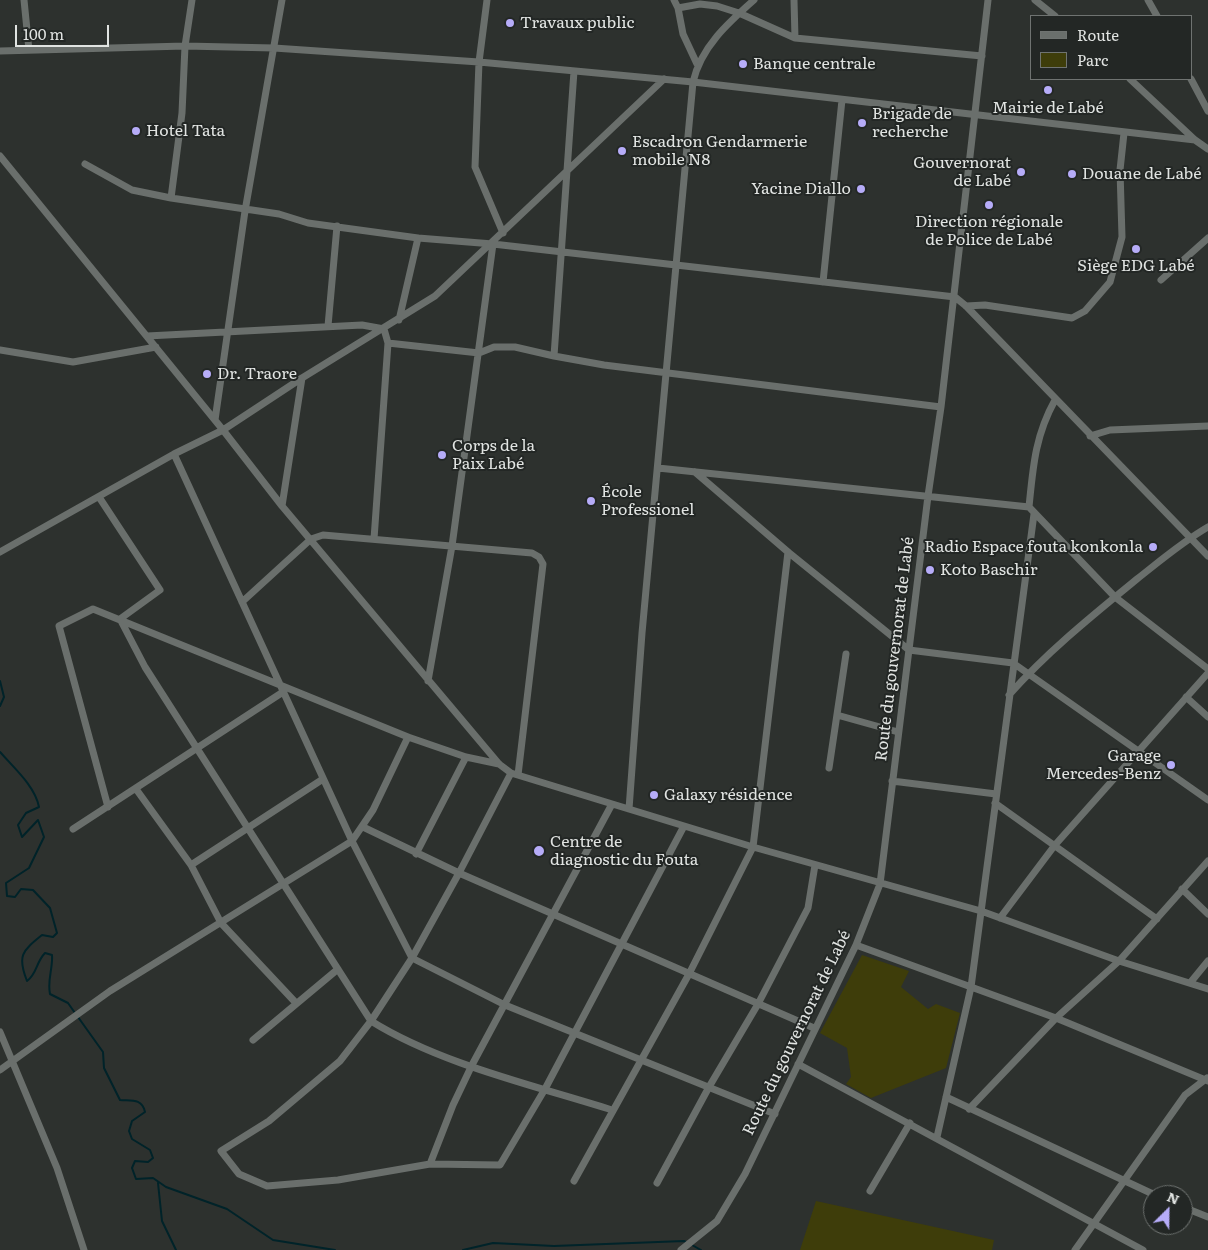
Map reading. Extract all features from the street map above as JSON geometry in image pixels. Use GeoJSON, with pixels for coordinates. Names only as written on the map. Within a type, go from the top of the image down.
{"type":"FeatureCollection","features":[{"type":"Feature","properties":{"kind":"street"},"geometry":{"type":"LineString","coordinates":[[24,0],[29,50]]}},
{"type":"Feature","properties":{"kind":"street"},"geometry":{"type":"LineString","coordinates":[[171,198],[182,113],[185,46],[192,0]]}},
{"type":"Feature","properties":{"kind":"street"},"geometry":{"type":"LineString","coordinates":[[215,420],[245,210],[282,0]]}},
{"type":"Feature","properties":{"kind":"street"},"geometry":{"type":"LineString","coordinates":[[487,0],[479,62],[475,167],[503,234]]}},
{"type":"Feature","properties":{"kind":"street"},"geometry":{"type":"LineString","coordinates":[[674,0],[678,8],[684,34],[697,64]]}},
{"type":"Feature","properties":{"kind":"street"},"geometry":{"type":"LineString","coordinates":[[629,809],[693,82],[697,64],[713,40],[754,0]]}},
{"type":"Feature","properties":{"kind":"street"},"geometry":{"type":"LineString","coordinates":[[794,0],[795,38]]}},
{"type":"Feature","properties":{"kind":"street","name":"Route du gouvernorat de Labé"},"geometry":{"type":"LineString","coordinates":[[681,1250],[717,1221],[744,1174],[856,945],[880,884],[928,496],[941,407],[988,0]]}},
{"type":"Feature","properties":{"kind":"street"},"geometry":{"type":"LineString","coordinates":[[1035,0],[1054,15]]}},
{"type":"Feature","properties":{"kind":"street"},"geometry":{"type":"LineString","coordinates":[[1148,0],[1156,15]]}},
{"type":"Feature","properties":{"kind":"street"},"geometry":{"type":"LineString","coordinates":[[678,8],[700,4],[739,13],[795,38],[982,56]]}},
{"type":"Feature","properties":{"kind":"street"},"geometry":{"type":"LineString","coordinates":[[0,51],[185,46],[274,48],[479,62],[693,82],[974,116],[1195,140]]}},
{"type":"Feature","properties":{"kind":"street"},"geometry":{"type":"LineString","coordinates":[[554,356],[574,71]]}},
{"type":"Feature","properties":{"kind":"street"},"geometry":{"type":"LineString","coordinates":[[0,552],[174,454],[223,430],[302,378],[399,320],[435,296],[493,244],[664,79]]}},
{"type":"Feature","properties":{"kind":"street"},"geometry":{"type":"LineString","coordinates":[[1131,80],[1195,140],[1208,149]]}},
{"type":"Feature","properties":{"kind":"street"},"geometry":{"type":"LineString","coordinates":[[1192,80],[1208,111]]}},
{"type":"Feature","properties":{"kind":"street"},"geometry":{"type":"LineString","coordinates":[[823,282],[842,100]]}},
{"type":"Feature","properties":{"kind":"street"},"geometry":{"type":"LineString","coordinates":[[966,306],[985,305],[1072,318],[1085,311],[1110,282],[1122,237],[1120,170],[1124,133]]}},
{"type":"Feature","properties":{"kind":"street"},"geometry":{"type":"LineString","coordinates":[[0,156],[215,420],[282,506],[499,764],[515,774],[752,847],[981,911],[1208,989]]}},
{"type":"Feature","properties":{"kind":"street"},"geometry":{"type":"LineString","coordinates":[[85,164],[132,190],[171,198],[279,214],[294,221],[418,238],[560,251],[954,297],[966,306],[1208,556]]}},
{"type":"Feature","properties":{"kind":"street"},"geometry":{"type":"LineString","coordinates":[[328,326],[337,226]]}},
{"type":"Feature","properties":{"kind":"street"},"geometry":{"type":"LineString","coordinates":[[399,320],[418,238]]}},
{"type":"Feature","properties":{"kind":"street"},"geometry":{"type":"LineString","coordinates":[[1162,280],[1208,238]]}},
{"type":"Feature","properties":{"kind":"street"},"geometry":{"type":"LineString","coordinates":[[428,681],[452,546],[493,244]]}},
{"type":"Feature","properties":{"kind":"street"},"geometry":{"type":"LineString","coordinates":[[147,336],[328,326],[362,325],[384,329]]}},
{"type":"Feature","properties":{"kind":"street"},"geometry":{"type":"LineString","coordinates":[[374,539],[388,343],[384,329]]}},
{"type":"Feature","properties":{"kind":"street"},"geometry":{"type":"LineString","coordinates":[[388,343],[479,353],[502,346],[515,347],[554,356],[941,407]]}},
{"type":"Feature","properties":{"kind":"street"},"geometry":{"type":"LineString","coordinates":[[0,350],[73,362],[156,347]]}},
{"type":"Feature","properties":{"kind":"street"},"geometry":{"type":"LineString","coordinates":[[282,506],[302,378]]}},
{"type":"Feature","properties":{"kind":"street"},"geometry":{"type":"LineString","coordinates":[[1055,400],[1043,422],[1035,448],[1029,507],[1115,597],[1208,669]]}},
{"type":"Feature","properties":{"kind":"street"},"geometry":{"type":"LineString","coordinates":[[1090,436],[1110,430],[1208,426]]}},
{"type":"Feature","properties":{"kind":"street"},"geometry":{"type":"LineString","coordinates":[[174,454],[352,841],[412,958],[506,1004],[775,1114]]}},
{"type":"Feature","properties":{"kind":"street"},"geometry":{"type":"LineString","coordinates":[[658,468],[1029,507]]}},
{"type":"Feature","properties":{"kind":"street"},"geometry":{"type":"LineString","coordinates":[[695,472],[788,552],[909,650],[1013,663],[1208,800]]}},
{"type":"Feature","properties":{"kind":"street"},"geometry":{"type":"LineString","coordinates":[[99,496],[160,590],[120,619]]}},
{"type":"Feature","properties":{"kind":"street"},"geometry":{"type":"LineString","coordinates":[[937,1137],[971,987],[1034,514]]}},
{"type":"Feature","properties":{"kind":"street"},"geometry":{"type":"LineString","coordinates":[[1009,695],[1028,673],[1115,597],[1189,538],[1208,527]]}},
{"type":"Feature","properties":{"kind":"street"},"geometry":{"type":"LineString","coordinates":[[242,602],[311,539],[324,535],[532,553],[543,564],[515,774],[412,958],[371,1021],[340,1061],[270,1121],[220,1150],[239,1174],[267,1186],[338,1180],[430,1164],[500,1165],[545,1089],[684,826]]}},
{"type":"Feature","properties":{"kind":"street"},"geometry":{"type":"LineString","coordinates":[[574,1180],[689,974],[752,847],[788,552]]}},
{"type":"Feature","properties":{"kind":"street"},"geometry":{"type":"LineString","coordinates":[[108,807],[58,626],[93,608],[282,689],[466,758],[499,764]]}},
{"type":"Feature","properties":{"kind":"street"},"geometry":{"type":"LineString","coordinates":[[120,619],[145,667],[371,1021],[401,1040],[612,1110]]}},
{"type":"Feature","properties":{"kind":"street"},"geometry":{"type":"LineString","coordinates":[[829,768],[846,654]]}},
{"type":"Feature","properties":{"kind":"street"},"geometry":{"type":"LineString","coordinates":[[1000,918],[1054,845],[1208,674]]}},
{"type":"Feature","properties":{"kind":"street"},"geometry":{"type":"LineString","coordinates":[[73,829],[136,789],[282,689]]}},
{"type":"Feature","properties":{"kind":"street"},"geometry":{"type":"LineString","coordinates":[[1186,697],[1208,717]]}},
{"type":"Feature","properties":{"kind":"street"},"geometry":{"type":"LineString","coordinates":[[837,715],[898,732]]}},
{"type":"Feature","properties":{"kind":"street"},"geometry":{"type":"LineString","coordinates":[[0,1070],[110,991],[352,841],[363,828],[408,737]]}},
{"type":"Feature","properties":{"kind":"street"},"geometry":{"type":"LineString","coordinates":[[416,854],[466,758]]}},
{"type":"Feature","properties":{"kind":"street"},"geometry":{"type":"LineString","coordinates":[[190,865],[323,779]]}},
{"type":"Feature","properties":{"kind":"street"},"geometry":{"type":"LineString","coordinates":[[892,781],[996,794]]}},
{"type":"Feature","properties":{"kind":"street"},"geometry":{"type":"LineString","coordinates":[[136,789],[190,865],[220,923],[296,1003]]}},
{"type":"Feature","properties":{"kind":"street"},"geometry":{"type":"LineString","coordinates":[[995,802],[1157,919]]}},
{"type":"Feature","properties":{"kind":"street"},"geometry":{"type":"LineString","coordinates":[[430,1164],[452,1105],[472,1065],[555,914],[612,804]]}},
{"type":"Feature","properties":{"kind":"street"},"geometry":{"type":"LineString","coordinates":[[363,828],[416,854],[814,1028]]}},
{"type":"Feature","properties":{"kind":"street"},"geometry":{"type":"LineString","coordinates":[[969,1110],[1056,1018],[1119,960],[1208,861]]}},
{"type":"Feature","properties":{"kind":"street"},"geometry":{"type":"LineString","coordinates":[[657,1183],[709,1087],[758,1004],[808,908],[815,865]]}},
{"type":"Feature","properties":{"kind":"street"},"geometry":{"type":"LineString","coordinates":[[1182,889],[1208,914]]}},
{"type":"Feature","properties":{"kind":"street"},"geometry":{"type":"LineString","coordinates":[[856,945],[1056,1018],[1207,1079]]}},
{"type":"Feature","properties":{"kind":"street"},"geometry":{"type":"LineString","coordinates":[[1190,983],[1208,961]]}},
{"type":"Feature","properties":{"kind":"street"},"geometry":{"type":"LineString","coordinates":[[252,1040],[338,968]]}},
{"type":"Feature","properties":{"kind":"street"},"geometry":{"type":"LineString","coordinates":[[0,1032],[57,1168],[84,1250]]}},
{"type":"Feature","properties":{"kind":"street"},"geometry":{"type":"LineString","coordinates":[[798,1064],[937,1137],[1143,1250]]}},
{"type":"Feature","properties":{"kind":"street"},"geometry":{"type":"LineString","coordinates":[[1075,1250],[1185,1095],[1207,1079]]}},
{"type":"Feature","properties":{"kind":"street"},"geometry":{"type":"LineString","coordinates":[[946,1097],[969,1110],[1143,1190]]}},
{"type":"Feature","properties":{"kind":"street"},"geometry":{"type":"LineString","coordinates":[[870,1191],[910,1123]]}},
{"type":"Feature","properties":{"kind":"street"},"geometry":{"type":"LineString","coordinates":[[1193,1211],[1208,1217]]}},
{"type":"Feature","properties":{"kind":"green space"},"geometry":{"type":"Polygon","coordinates":[[[862,955],[909,971],[901,987],[928,1009],[936,1004],[960,1013],[946,1068],[871,1098],[846,1084],[851,1077],[847,1048],[820,1033],[862,955]]]}},
{"type":"Feature","properties":{"kind":"green space"},"geometry":{"type":"Polygon","coordinates":[[[816,1201],[994,1240],[992,1250],[800,1250],[816,1201]]]}},
{"type":"Feature","properties":{"kind":"waterway"},"geometry":{"type":"LineString","coordinates":[[0,681],[4,697],[0,706]]}},
{"type":"Feature","properties":{"kind":"waterway"},"geometry":{"type":"LineString","coordinates":[[0,752],[29,785],[37,799],[39,807],[26,813],[18,825],[22,837],[38,820],[44,837],[29,868],[6,883],[7,896],[15,897],[21,889],[33,890],[50,908],[57,933],[53,937],[42,935],[30,945],[23,955],[22,966],[24,973],[27,981],[33,975],[45,953],[52,955],[49,984],[50,994],[68,1003],[75,1013]]}},
{"type":"Feature","properties":{"kind":"waterway"},"geometry":{"type":"LineString","coordinates":[[78,1017],[103,1052],[104,1068],[120,1100],[136,1101],[144,1108],[145,1112],[132,1121],[129,1131],[132,1139],[150,1150],[153,1158],[148,1162],[135,1161],[132,1168],[136,1179],[153,1178],[166,1187],[227,1209],[273,1240],[335,1250]]}},
{"type":"Feature","properties":{"kind":"waterway"},"geometry":{"type":"LineString","coordinates":[[158,1183],[162,1221],[176,1250]]}},
{"type":"Feature","properties":{"kind":"waterway"},"geometry":{"type":"LineString","coordinates":[[463,1250],[493,1243],[554,1246],[684,1241],[688,1243]]}},
{"type":"Feature","properties":{"kind":"waterway"},"geometry":{"type":"LineString","coordinates":[[692,1245],[701,1250]]}},
{"type":"Feature","properties":{"kind":"place","name":"Travaux public"},"geometry":{"type":"Point","coordinates":[510,23]}},
{"type":"Feature","properties":{"kind":"place","name":"Banque centrale"},"geometry":{"type":"Point","coordinates":[743,64]}},
{"type":"Feature","properties":{"kind":"place","name":"Mairie de Labé"},"geometry":{"type":"Point","coordinates":[1048,90]}},
{"type":"Feature","properties":{"kind":"place","name":"Brigade de recherche"},"geometry":{"type":"Point","coordinates":[862,123]}},
{"type":"Feature","properties":{"kind":"place","name":"Hotel Tata"},"geometry":{"type":"Point","coordinates":[136,131]}},
{"type":"Feature","properties":{"kind":"place","name":"Escadron Gendarmerie mobile N8"},"geometry":{"type":"Point","coordinates":[622,151]}},
{"type":"Feature","properties":{"kind":"place","name":"Gouvernorat de Labé"},"geometry":{"type":"Point","coordinates":[1021,172]}},
{"type":"Feature","properties":{"kind":"place","name":"Douane de Labé"},"geometry":{"type":"Point","coordinates":[1072,174]}},
{"type":"Feature","properties":{"kind":"place","name":"Yacine Diallo"},"geometry":{"type":"Point","coordinates":[861,189]}},
{"type":"Feature","properties":{"kind":"place","name":"Direction régionale de Police de Labé"},"geometry":{"type":"Point","coordinates":[989,205]}},
{"type":"Feature","properties":{"kind":"place","name":"Siège EDG Labé"},"geometry":{"type":"Point","coordinates":[1136,249]}},
{"type":"Feature","properties":{"kind":"place","name":"Dr. Traore"},"geometry":{"type":"Point","coordinates":[207,374]}},
{"type":"Feature","properties":{"kind":"place","name":"Corps de la Paix Labé"},"geometry":{"type":"Point","coordinates":[442,455]}},
{"type":"Feature","properties":{"kind":"place","name":"École Professionel"},"geometry":{"type":"Point","coordinates":[591,501]}},
{"type":"Feature","properties":{"kind":"place","name":"Radio Espace fouta konkonla"},"geometry":{"type":"Point","coordinates":[1153,547]}},
{"type":"Feature","properties":{"kind":"place","name":"Koto Baschir"},"geometry":{"type":"Point","coordinates":[930,570]}},
{"type":"Feature","properties":{"kind":"place","name":"Garage Mercedes-Benz"},"geometry":{"type":"Point","coordinates":[1171,765]}},
{"type":"Feature","properties":{"kind":"place","name":"Galaxy résidence"},"geometry":{"type":"Point","coordinates":[654,795]}},
{"type":"Feature","properties":{"kind":"place","name":"Centre de diagnostic du Fouta"},"geometry":{"type":"Point","coordinates":[539,851]}}]}
